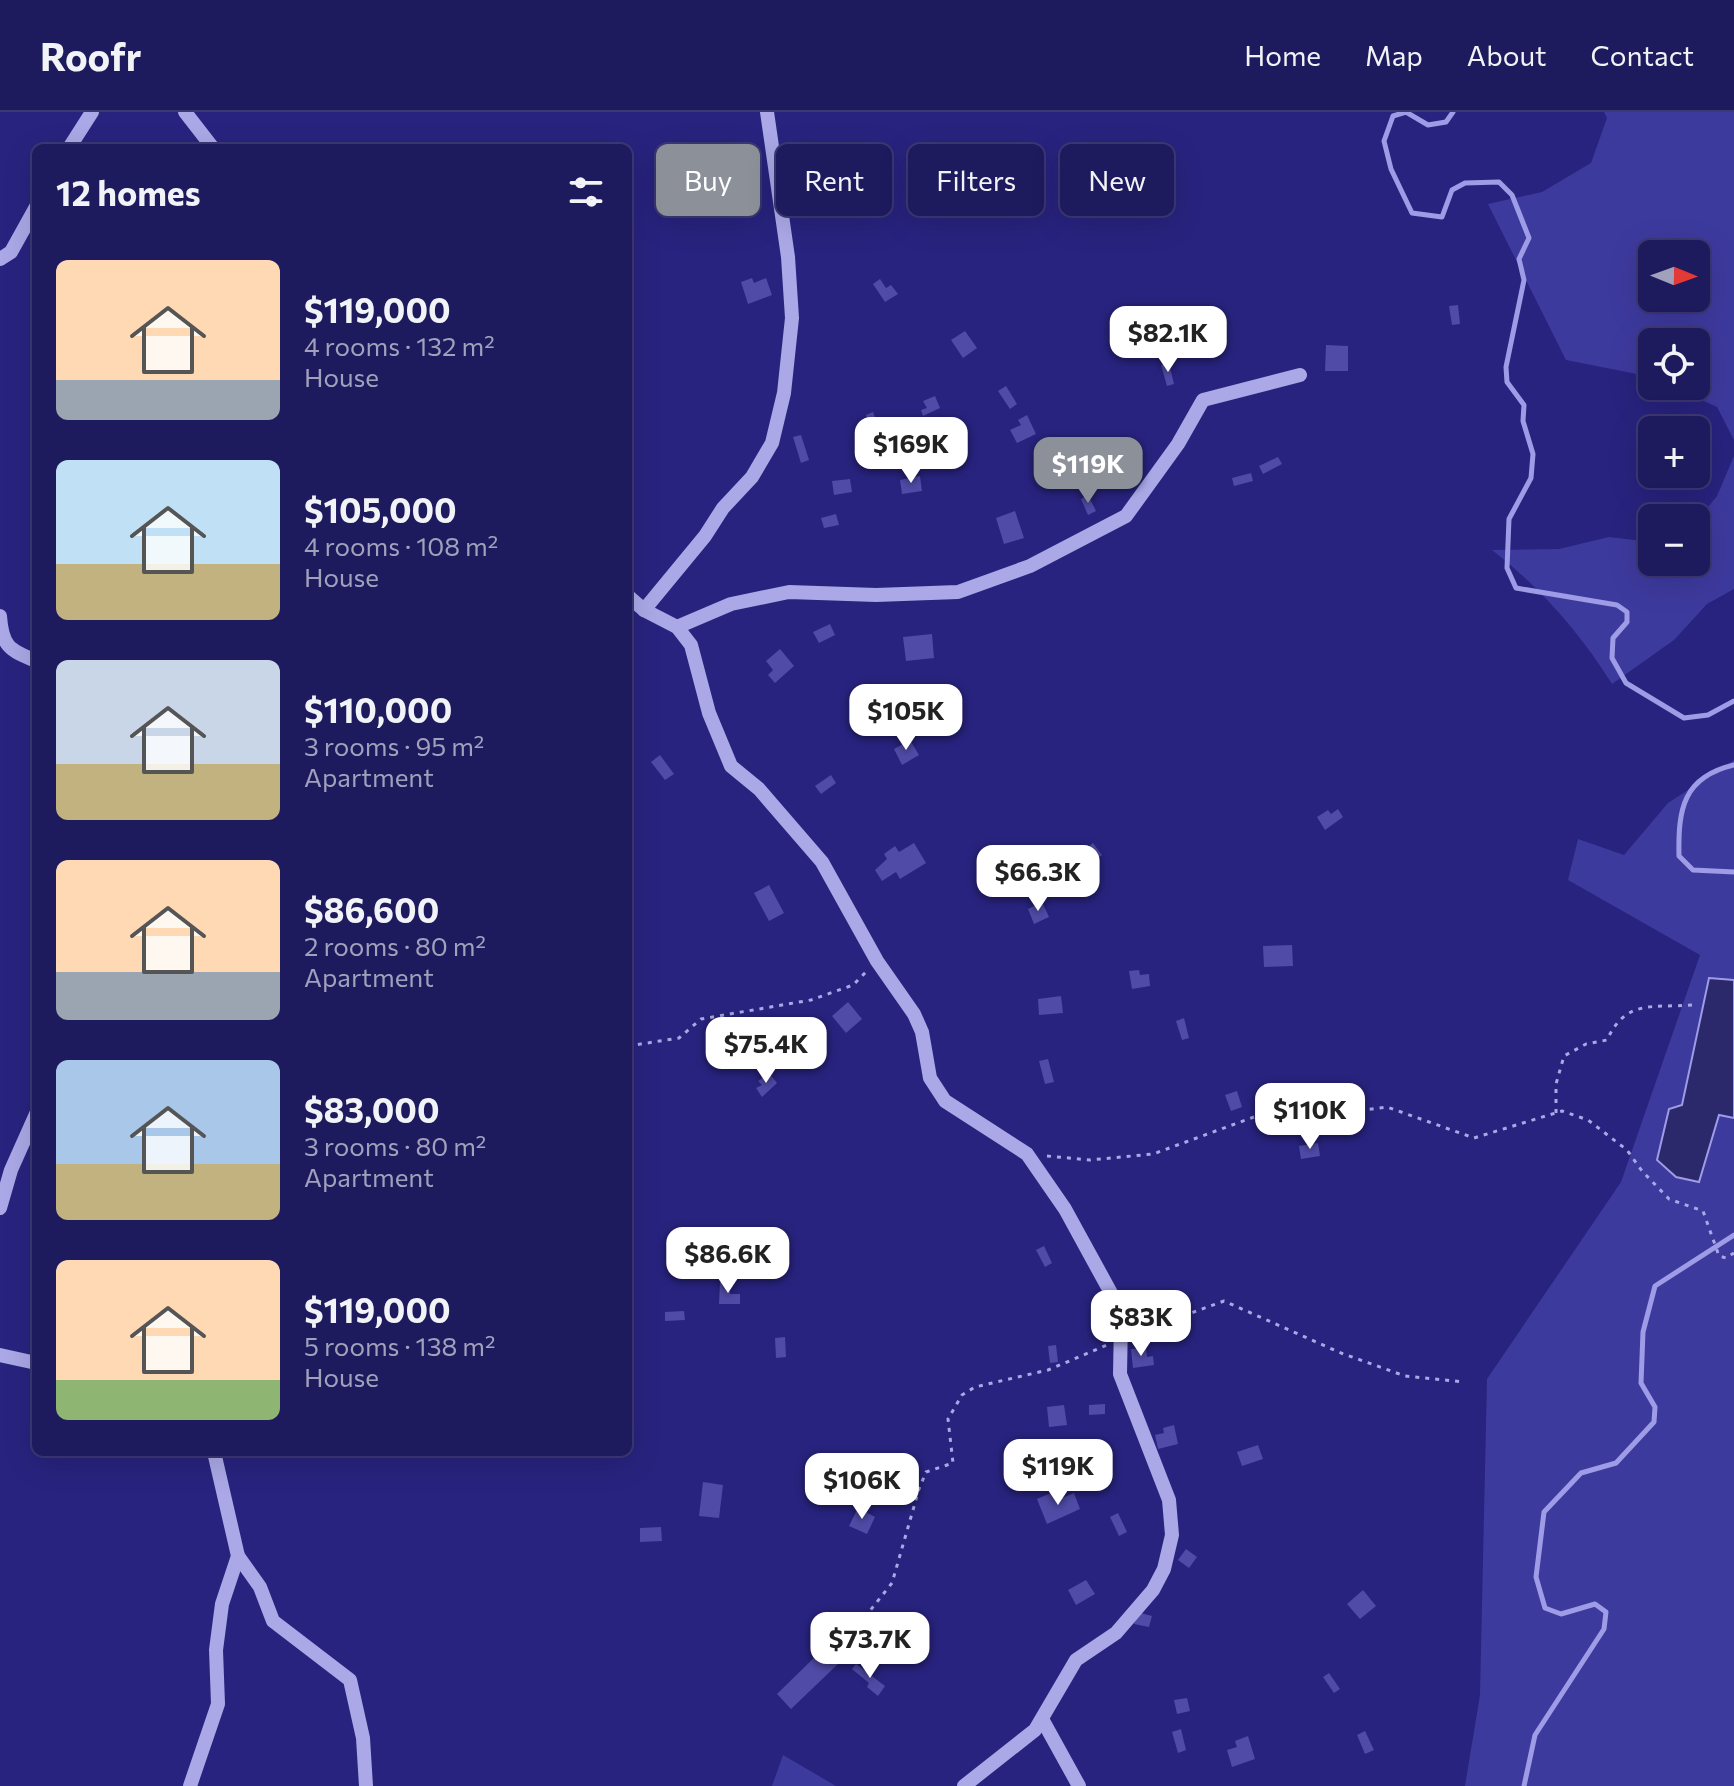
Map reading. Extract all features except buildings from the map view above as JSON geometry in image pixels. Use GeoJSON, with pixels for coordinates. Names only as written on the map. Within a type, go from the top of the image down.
{"type":"FeatureCollection","features":[{"type":"Feature","properties":{"kind":"street"},"geometry":{"type":"LineString","coordinates":[[72,144],[92,112]]}},
{"type":"Feature","properties":{"kind":"street"},"geometry":{"type":"LineString","coordinates":[[185,112],[210,144]]}},
{"type":"Feature","properties":{"kind":"street"},"geometry":{"type":"LineString","coordinates":[[644,610],[705,536],[723,508],[752,477],[772,443],[784,393],[792,318],[788,257],[767,112]]}},
{"type":"Feature","properties":{"kind":"street"},"geometry":{"type":"LineString","coordinates":[[0,259],[11,252],[32,214]]}},
{"type":"Feature","properties":{"kind":"street"},"geometry":{"type":"LineString","coordinates":[[677,627],[731,604],[789,592],[876,595],[958,592],[1030,566],[1126,516],[1178,444],[1203,400],[1300,375]]}},
{"type":"Feature","properties":{"kind":"street"},"geometry":{"type":"LineString","coordinates":[[632,600],[644,610],[677,627],[694,654],[709,713],[731,766],[759,789],[822,862],[877,961],[914,1014],[922,1032],[930,1078],[945,1101],[1027,1154],[1065,1209],[1111,1293],[1121,1320],[1120,1374],[1169,1500],[1172,1535],[1164,1569],[1153,1590],[1116,1633],[1076,1660],[1035,1730],[964,1786]]}},
{"type":"Feature","properties":{"kind":"street"},"geometry":{"type":"LineString","coordinates":[[0,616],[7,652],[32,660]]}},
{"type":"Feature","properties":{"kind":"street"},"geometry":{"type":"LineString","coordinates":[[0,1208],[11,1170],[32,1123]]}},
{"type":"Feature","properties":{"kind":"street"},"geometry":{"type":"LineString","coordinates":[[0,1355],[32,1362]]}},
{"type":"Feature","properties":{"kind":"street"},"geometry":{"type":"LineString","coordinates":[[215,1456],[238,1556],[260,1587],[273,1621],[350,1680],[363,1738],[366,1786]]}},
{"type":"Feature","properties":{"kind":"street"},"geometry":{"type":"LineString","coordinates":[[190,1786],[218,1704],[216,1650],[222,1604],[238,1556]]}},
{"type":"Feature","properties":{"kind":"street"},"geometry":{"type":"LineString","coordinates":[[1042,1719],[1079,1786]]}},
{"type":"Feature","properties":{"kind":"path"},"geometry":{"type":"LineString","coordinates":[[632,1045],[679,1038],[701,1019],[811,1000],[853,985],[877,961]]}},
{"type":"Feature","properties":{"kind":"path"},"geometry":{"type":"LineString","coordinates":[[1556,1113],[1556,1084],[1564,1056],[1586,1044],[1607,1040],[1617,1019],[1635,1009],[1692,1005]]}},
{"type":"Feature","properties":{"kind":"path"},"geometry":{"type":"LineString","coordinates":[[1027,1154],[1090,1160],[1153,1154],[1254,1117],[1340,1113],[1387,1107],[1474,1138],[1562,1111],[1588,1120],[1627,1150],[1669,1199],[1703,1211],[1719,1256],[1726,1258],[1734,1253]]}},
{"type":"Feature","properties":{"kind":"path"},"geometry":{"type":"LineString","coordinates":[[846,1641],[892,1583],[926,1472],[953,1463],[948,1419],[962,1395],[975,1387],[1048,1370],[1224,1301],[1341,1353],[1405,1376],[1464,1382]]}},
{"type":"Feature","properties":{"kind":"shaded area"},"geometry":{"type":"Polygon","coordinates":[[[1604,112],[1734,112],[1734,440],[1717,407],[1702,400],[1710,400],[1710,328],[1638,328],[1638,374],[1566,360],[1488,204],[1542,192],[1591,163],[1607,118],[1604,112]]]}},
{"type":"Feature","properties":{"kind":"shaded area"},"geometry":{"type":"Polygon","coordinates":[[[1734,456],[1734,589],[1707,604],[1674,640],[1612,684],[1558,612],[1492,550],[1559,549],[1609,537],[1638,540],[1638,576],[1710,576],[1710,505],[1717,496],[1734,456]]]}},
{"type":"Feature","properties":{"kind":"shaded area"},"geometry":{"type":"Polygon","coordinates":[[[1734,760],[1734,980],[1709,979],[1682,1105],[1734,1118],[1734,1786],[1465,1786],[1480,1695],[1487,1379],[1621,1182],[1700,955],[1568,880],[1578,839],[1624,855],[1668,803],[1734,760]]]}},
{"type":"Feature","properties":{"kind":"shaded area"},"geometry":{"type":"Polygon","coordinates":[[[1709,978],[1734,980],[1734,1118],[1719,1115],[1699,1182],[1676,1177],[1657,1160],[1669,1109],[1682,1105],[1709,978]]]}},
{"type":"Feature","properties":{"kind":"shaded area"},"geometry":{"type":"Polygon","coordinates":[[[783,1755],[836,1786],[772,1786],[783,1755]]]}},
{"type":"Feature","properties":{"kind":"waterway"},"geometry":{"type":"LineString","coordinates":[[1453,112],[1446,122],[1428,125],[1406,112],[1393,116],[1384,141],[1391,169],[1412,213],[1442,217],[1452,190],[1465,183],[1499,182],[1512,195],[1529,238],[1519,259],[1524,280],[1506,367],[1507,382],[1524,405],[1523,421],[1533,454],[1531,478],[1509,519],[1507,568],[1516,588],[1617,605],[1627,612],[1627,622],[1613,638],[1612,658],[1626,683],[1684,718],[1708,715],[1734,701]]}},
{"type":"Feature","properties":{"kind":"waterway"},"geometry":{"type":"LineString","coordinates":[[1734,765],[1717,770],[1694,787],[1683,810],[1679,839],[1679,856],[1693,870],[1734,872]]}},
{"type":"Feature","properties":{"kind":"waterway"},"geometry":{"type":"LineString","coordinates":[[1524,1786],[1535,1735],[1604,1629],[1606,1612],[1595,1604],[1561,1614],[1545,1608],[1536,1577],[1544,1512],[1581,1473],[1616,1463],[1654,1422],[1655,1407],[1641,1383],[1643,1332],[1655,1286],[1734,1235]]}}]}
